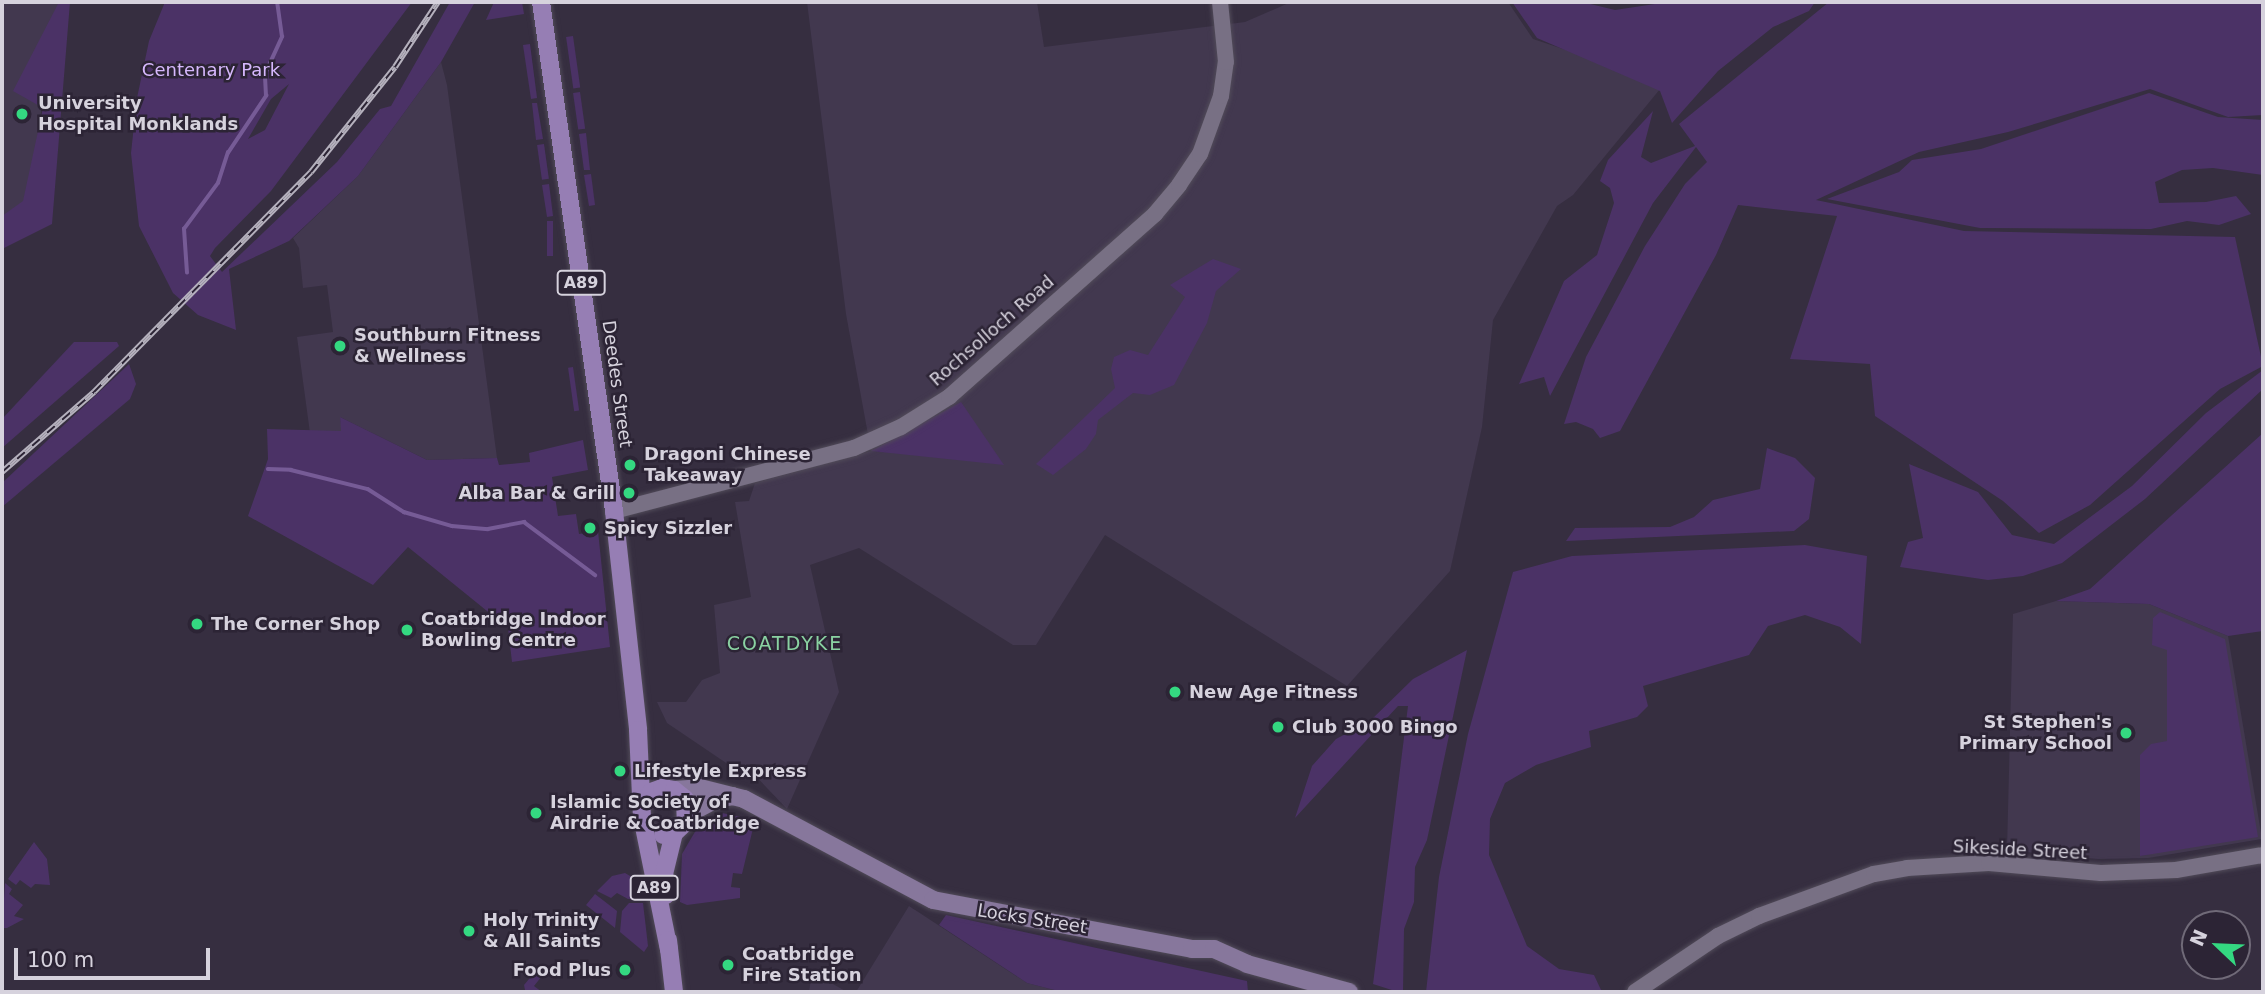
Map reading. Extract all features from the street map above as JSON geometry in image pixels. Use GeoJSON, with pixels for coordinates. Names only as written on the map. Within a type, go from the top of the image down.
{"type":"FeatureCollection","features":[{"type":"Feature","properties":{"kind":"main road","name":"Deedes Street"},"geometry":{"type":"LineString","coordinates":[[541,2],[614,511],[638,730]]}},
{"type":"Feature","properties":{"kind":"main road","name":"A89"},"geometry":{"type":"LineString","coordinates":[[638,730],[668,789],[685,799],[688,814],[674,833],[664,874],[674,992]]}},
{"type":"Feature","properties":{"kind":"main road"},"geometry":{"type":"LineString","coordinates":[[638,730],[643,802]]}},
{"type":"Feature","properties":{"kind":"main road","name":"Locks Street"},"geometry":{"type":"LineString","coordinates":[[668,789],[700,788],[733,796],[933,900],[1192,949],[1214,949],[1247,964],[1349,992]]}},
{"type":"Feature","properties":{"kind":"main road"},"geometry":{"type":"LineString","coordinates":[[643,802],[651,792],[668,789]]}},
{"type":"Feature","properties":{"kind":"main road"},"geometry":{"type":"LineString","coordinates":[[688,814],[716,799],[733,796]]}},
{"type":"Feature","properties":{"kind":"main road","name":"A89"},"geometry":{"type":"LineString","coordinates":[[643,802],[669,950]]}},
{"type":"Feature","properties":{"kind":"main road"},"geometry":{"type":"LineString","coordinates":[[645,825],[658,834],[674,833]]}},
{"type":"Feature","properties":{"kind":"street","name":"Rochsolloch Road"},"geometry":{"type":"LineString","coordinates":[[614,511],[854,448],[901,427],[948,397],[1155,214],[1180,185],[1200,154],[1221,96],[1226,62],[1220,2]]}},
{"type":"Feature","properties":{"kind":"street","name":"Sikeside Street"},"geometry":{"type":"LineString","coordinates":[[1635,992],[1738,926],[1874,874],[1907,868],[1989,863],[2101,873],[2176,870],[2263,855]]}},
{"type":"Feature","properties":{"kind":"shaded area","name":"University Hospital Monklands"},"geometry":{"type":"Polygon","coordinates":[[[2,2],[70,2],[51,39],[29,198],[2,223],[2,2]]]}},
{"type":"Feature","properties":{"kind":"shaded area"},"geometry":{"type":"Polygon","coordinates":[[[807,2],[1037,2],[1044,47],[1245,22],[1291,2],[1508,2],[1533,39],[1665,83],[1573,195],[1557,206],[1493,320],[1482,427],[1450,571],[1347,686],[1105,535],[1036,645],[1013,645],[859,548],[810,565],[839,692],[787,809],[749,769],[738,771],[667,723],[657,702],[686,702],[702,680],[720,673],[714,605],[751,597],[735,502],[749,501],[755,483],[871,451],[846,314],[807,2]]]}},
{"type":"Feature","properties":{"kind":"shaded area"},"geometry":{"type":"Polygon","coordinates":[[[441,62],[447,85],[497,458],[427,460],[340,417],[342,431],[310,433],[297,337],[333,332],[327,285],[303,288],[299,248],[293,238],[358,176],[441,62]]]}},
{"type":"Feature","properties":{"kind":"shaded area","name":"St Stephen's Primary School"},"geometry":{"type":"Polygon","coordinates":[[[2056,601],[2149,604],[2228,636],[2262,839],[2148,858],[2098,859],[2007,850],[2013,614],[2056,601]]]}},
{"type":"Feature","properties":{"kind":"shaded area"},"geometry":{"type":"Polygon","coordinates":[[[909,906],[1027,983],[1062,992],[856,992],[909,906]]]}},
{"type":"Feature","properties":{"kind":"shaded area"},"geometry":{"type":"Polygon","coordinates":[[[812,972],[847,992],[809,992],[812,972]]]}},
{"type":"Feature","properties":{"kind":"green space"},"geometry":{"type":"Polygon","coordinates":[[[59,2],[70,2],[52,224],[2,249],[2,216],[23,201],[43,108],[13,91],[59,2]]]}},
{"type":"Feature","properties":{"kind":"green space","name":"Centenary Park"},"geometry":{"type":"Polygon","coordinates":[[[165,2],[412,2],[271,191],[215,248],[210,256],[222,272],[337,162],[380,109],[391,106],[450,2],[475,2],[441,62],[358,176],[289,241],[229,269],[236,330],[198,315],[173,293],[139,226],[131,153],[137,98],[149,41],[165,2]],[[289,84],[271,99],[248,139],[265,130],[289,84]]]}},
{"type":"Feature","properties":{"kind":"green space"},"geometry":{"type":"Polygon","coordinates":[[[494,2],[522,2],[524,14],[486,20],[494,2]]]}},
{"type":"Feature","properties":{"kind":"green space"},"geometry":{"type":"Polygon","coordinates":[[[1512,2],[1582,2],[1615,10],[1668,2],[1815,2],[1809,11],[1773,27],[1718,71],[1672,123],[1660,91],[1537,38],[1512,2]]]}},
{"type":"Feature","properties":{"kind":"green space"},"geometry":{"type":"Polygon","coordinates":[[[1829,2],[2263,2],[2263,115],[2228,117],[2150,89],[2008,132],[1919,152],[1816,200],[1964,231],[2235,237],[2263,366],[2220,389],[2090,505],[2039,533],[2003,501],[1875,416],[1870,364],[1790,359],[1837,216],[1738,205],[1716,255],[1620,431],[1600,438],[1593,429],[1576,422],[1564,424],[1586,357],[1645,246],[1685,184],[1707,162],[1696,147],[1653,203],[1550,396],[1544,377],[1519,384],[1564,281],[1597,255],[1614,203],[1610,188],[1600,181],[1608,160],[1653,111],[1641,157],[1651,163],[1695,146],[1679,124],[1829,2]]]}},
{"type":"Feature","properties":{"kind":"green space"},"geometry":{"type":"Polygon","coordinates":[[[573,36],[580,87],[573,88],[566,37],[573,36]]]}},
{"type":"Feature","properties":{"kind":"green space"},"geometry":{"type":"Polygon","coordinates":[[[530,44],[537,98],[531,99],[523,45],[530,44]]]}},
{"type":"Feature","properties":{"kind":"green space"},"geometry":{"type":"Polygon","coordinates":[[[580,92],[585,129],[578,130],[573,93],[580,92]]]}},
{"type":"Feature","properties":{"kind":"green space"},"geometry":{"type":"Polygon","coordinates":[[[2149,93],[2218,117],[2263,120],[2263,175],[2213,168],[2182,170],[2155,182],[2159,203],[2206,202],[2236,196],[2251,214],[2219,225],[2187,221],[2151,229],[1980,228],[1827,199],[1899,172],[1912,160],[1981,149],[2149,93]]]}},
{"type":"Feature","properties":{"kind":"green space"},"geometry":{"type":"Polygon","coordinates":[[[532,103],[537,103],[543,139],[536,140],[532,103]]]}},
{"type":"Feature","properties":{"kind":"green space"},"geometry":{"type":"Polygon","coordinates":[[[586,133],[590,170],[584,170],[579,134],[586,133]]]}},
{"type":"Feature","properties":{"kind":"green space"},"geometry":{"type":"Polygon","coordinates":[[[544,144],[549,179],[542,180],[537,145],[544,144]]]}},
{"type":"Feature","properties":{"kind":"green space"},"geometry":{"type":"Polygon","coordinates":[[[591,174],[595,205],[589,206],[584,175],[591,174]]]}},
{"type":"Feature","properties":{"kind":"green space"},"geometry":{"type":"Polygon","coordinates":[[[549,184],[553,216],[547,217],[542,185],[549,184]]]}},
{"type":"Feature","properties":{"kind":"green space"},"geometry":{"type":"Polygon","coordinates":[[[547,221],[553,221],[553,256],[547,256],[547,221]]]}},
{"type":"Feature","properties":{"kind":"green space"},"geometry":{"type":"Polygon","coordinates":[[[1213,259],[1241,269],[1216,291],[1207,323],[1174,385],[1150,395],[1133,393],[1098,420],[1096,434],[1086,449],[1053,475],[1036,464],[1115,388],[1111,369],[1114,357],[1130,350],[1148,355],[1185,297],[1170,285],[1213,259]]]}},
{"type":"Feature","properties":{"kind":"green space"},"geometry":{"type":"Polygon","coordinates":[[[74,342],[117,342],[119,346],[2,448],[2,419],[74,342]]]}},
{"type":"Feature","properties":{"kind":"green space"},"geometry":{"type":"Polygon","coordinates":[[[129,364],[136,384],[130,399],[2,507],[2,483],[129,364]]]}},
{"type":"Feature","properties":{"kind":"green space"},"geometry":{"type":"Polygon","coordinates":[[[573,367],[579,411],[574,411],[568,368],[573,367]]]}},
{"type":"Feature","properties":{"kind":"green space"},"geometry":{"type":"Polygon","coordinates":[[[2263,370],[2263,389],[2145,499],[2062,563],[2023,576],[1988,580],[1900,567],[1908,542],[1923,538],[1909,464],[1978,492],[2012,535],[2054,544],[2132,486],[2206,413],[2263,370]]]}},
{"type":"Feature","properties":{"kind":"green space"},"geometry":{"type":"Polygon","coordinates":[[[961,402],[1004,465],[871,451],[961,402]]]}},
{"type":"Feature","properties":{"kind":"green space"},"geometry":{"type":"Polygon","coordinates":[[[340,417],[427,460],[497,458],[499,465],[530,462],[529,453],[583,440],[588,470],[552,477],[558,516],[576,514],[579,534],[598,531],[610,647],[512,662],[508,628],[408,547],[373,585],[248,516],[268,459],[267,429],[341,431],[340,417]]]}},
{"type":"Feature","properties":{"kind":"green space"},"geometry":{"type":"Polygon","coordinates":[[[2263,433],[2263,631],[2228,636],[2149,604],[2056,601],[2090,589],[2263,433]]]}},
{"type":"Feature","properties":{"kind":"green space"},"geometry":{"type":"Polygon","coordinates":[[[1767,448],[1795,458],[1815,478],[1809,519],[1794,531],[1566,541],[1575,528],[1670,527],[1694,517],[1713,500],[1760,489],[1767,448]]]}},
{"type":"Feature","properties":{"kind":"green space"},"geometry":{"type":"Polygon","coordinates":[[[1805,545],[1867,556],[1861,644],[1840,627],[1805,615],[1768,626],[1749,655],[1643,686],[1648,706],[1637,717],[1589,731],[1591,747],[1536,765],[1505,783],[1490,819],[1489,855],[1527,946],[1559,969],[1594,975],[1602,992],[1426,992],[1439,877],[1468,734],[1513,572],[1572,556],[1805,545]]]}},
{"type":"Feature","properties":{"kind":"green space"},"geometry":{"type":"Polygon","coordinates":[[[2160,612],[2225,639],[2258,837],[2140,856],[2140,755],[2151,744],[2167,741],[2167,650],[2152,645],[2153,618],[2160,612]]]}},
{"type":"Feature","properties":{"kind":"green space"},"geometry":{"type":"Polygon","coordinates":[[[1467,650],[1427,840],[1415,867],[1414,902],[1404,929],[1403,992],[1398,992],[1373,984],[1408,706],[1398,706],[1295,818],[1312,766],[1336,739],[1370,721],[1413,679],[1467,650]]]}},
{"type":"Feature","properties":{"kind":"green space"},"geometry":{"type":"Polygon","coordinates":[[[722,813],[755,820],[742,874],[733,873],[731,887],[740,888],[740,898],[687,905],[680,902],[682,854],[696,830],[722,813]]]}},
{"type":"Feature","properties":{"kind":"green space"},"geometry":{"type":"Polygon","coordinates":[[[34,842],[47,859],[50,885],[35,884],[31,888],[20,880],[16,885],[8,879],[34,842]]]}},
{"type":"Feature","properties":{"kind":"green space"},"geometry":{"type":"Polygon","coordinates":[[[625,873],[637,880],[642,898],[628,899],[617,893],[611,898],[597,891],[612,876],[625,873]]]}},
{"type":"Feature","properties":{"kind":"green space"},"geometry":{"type":"Polygon","coordinates":[[[5,883],[12,889],[9,894],[23,905],[14,916],[24,919],[2,928],[5,883]]]}},
{"type":"Feature","properties":{"kind":"green space"},"geometry":{"type":"Polygon","coordinates":[[[595,894],[617,911],[615,928],[586,905],[595,894]]]}},
{"type":"Feature","properties":{"kind":"green space"},"geometry":{"type":"Polygon","coordinates":[[[629,903],[643,903],[648,946],[644,952],[620,932],[622,911],[629,903]]]}},
{"type":"Feature","properties":{"kind":"green space"},"geometry":{"type":"Polygon","coordinates":[[[946,915],[1247,981],[1248,992],[1062,992],[1027,983],[939,925],[946,915]]]}},
{"type":"Feature","properties":{"kind":"green space"},"geometry":{"type":"Polygon","coordinates":[[[534,973],[542,976],[534,986],[542,992],[525,990],[524,985],[534,973]]]}},
{"type":"Feature","properties":{"kind":"waterway"},"geometry":{"type":"LineString","coordinates":[[187,273],[184,229],[218,183],[228,153],[266,96],[265,74],[282,37],[277,2]]}},
{"type":"Feature","properties":{"kind":"waterway"},"geometry":{"type":"LineString","coordinates":[[268,469],[291,470],[368,489],[404,512],[452,526],[488,529],[524,522],[595,575]]}},
{"type":"Feature","properties":{"kind":"railway"},"geometry":{"type":"LineString","coordinates":[[2,472],[94,392],[311,172],[395,67],[438,2]]}},
{"type":"Feature","properties":{"kind":"place","name":"University Hospital Monklands"},"geometry":{"type":"Point","coordinates":[22,114]}},
{"type":"Feature","properties":{"kind":"place","name":"Southburn Fitness & Wellness"},"geometry":{"type":"Point","coordinates":[340,346]}},
{"type":"Feature","properties":{"kind":"place","name":"Dragoni Chinese Takeaway"},"geometry":{"type":"Point","coordinates":[630,465]}},
{"type":"Feature","properties":{"kind":"place","name":"Alba Bar & Grill"},"geometry":{"type":"Point","coordinates":[629,493]}},
{"type":"Feature","properties":{"kind":"place","name":"Spicy Sizzler"},"geometry":{"type":"Point","coordinates":[590,528]}},
{"type":"Feature","properties":{"kind":"place","name":"The Corner Shop"},"geometry":{"type":"Point","coordinates":[197,624]}},
{"type":"Feature","properties":{"kind":"place","name":"Coatbridge Indoor Bowling Centre"},"geometry":{"type":"Point","coordinates":[407,630]}},
{"type":"Feature","properties":{"kind":"place","name":"New Age Fitness"},"geometry":{"type":"Point","coordinates":[1175,692]}},
{"type":"Feature","properties":{"kind":"place","name":"Club 3000 Bingo"},"geometry":{"type":"Point","coordinates":[1278,727]}},
{"type":"Feature","properties":{"kind":"place","name":"St Stephen's Primary School"},"geometry":{"type":"Point","coordinates":[2126,733]}},
{"type":"Feature","properties":{"kind":"place","name":"Lifestyle Express"},"geometry":{"type":"Point","coordinates":[620,771]}},
{"type":"Feature","properties":{"kind":"place","name":"Islamic Society of Airdrie & Coatbridge"},"geometry":{"type":"Point","coordinates":[536,813]}},
{"type":"Feature","properties":{"kind":"place","name":"Holy Trinity & All Saints"},"geometry":{"type":"Point","coordinates":[469,931]}},
{"type":"Feature","properties":{"kind":"place","name":"Coatbridge Fire Station"},"geometry":{"type":"Point","coordinates":[728,965]}},
{"type":"Feature","properties":{"kind":"place","name":"Food Plus"},"geometry":{"type":"Point","coordinates":[625,970]}},
{"type":"Feature","properties":{"kind":"district","name":"COATDYKE"},"geometry":{"type":"Point","coordinates":[785,644]}}]}
